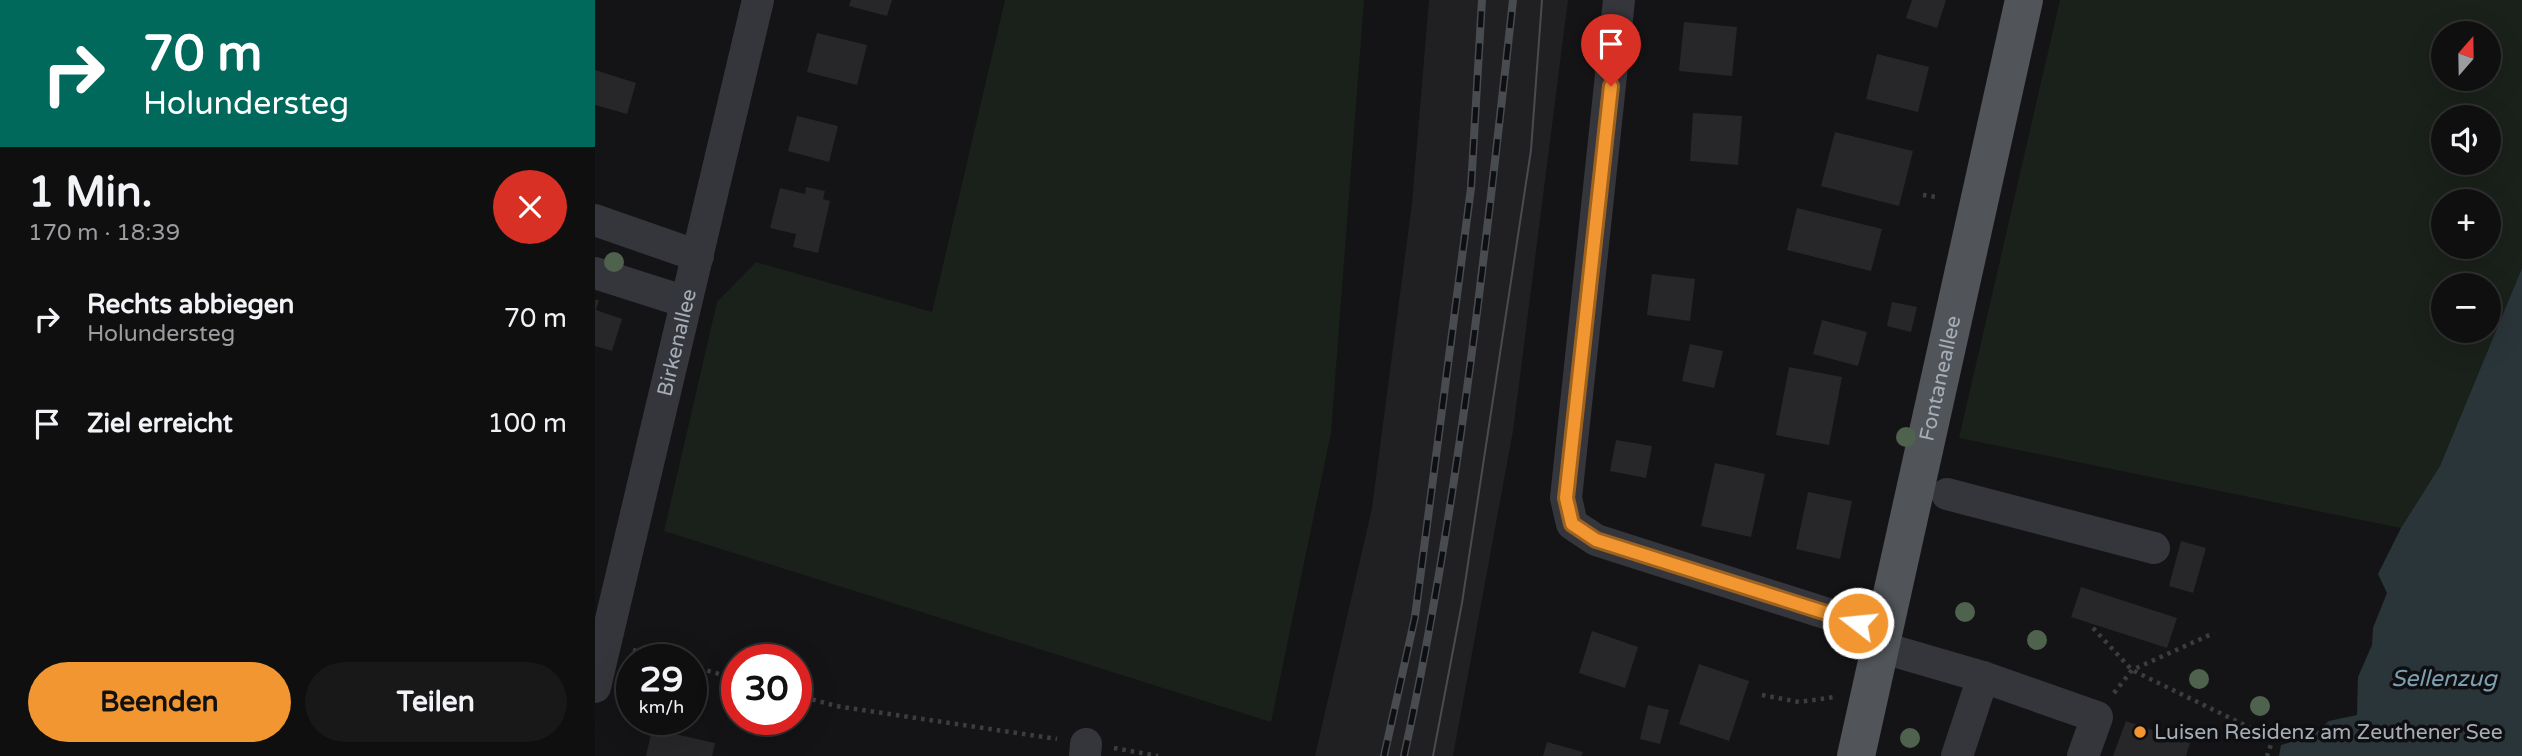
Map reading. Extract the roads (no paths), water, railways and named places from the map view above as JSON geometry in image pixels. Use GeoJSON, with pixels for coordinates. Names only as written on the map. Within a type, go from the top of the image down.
{"type":"FeatureCollection","features":[{"type":"Feature","properties":{"kind":"main road","name":"Fontaneallee"},"geometry":{"type":"LineString","coordinates":[[1856,756],[2024,0]]}},
{"type":"Feature","properties":{"kind":"street","name":"Birkenallee"},"geometry":{"type":"LineString","coordinates":[[595,687],[600,641],[698,256],[758,0]]}},
{"type":"Feature","properties":{"kind":"street"},"geometry":{"type":"LineString","coordinates":[[1619,0],[1566,498],[1572,524],[1596,540],[1850,621],[1882,638],[1983,677],[2097,716],[2083,756]]}},
{"type":"Feature","properties":{"kind":"street"},"geometry":{"type":"LineString","coordinates":[[595,220],[698,256]]}},
{"type":"Feature","properties":{"kind":"street"},"geometry":{"type":"LineString","coordinates":[[595,273],[686,302]]}},
{"type":"Feature","properties":{"kind":"street"},"geometry":{"type":"LineString","coordinates":[[1947,494],[2154,548]]}},
{"type":"Feature","properties":{"kind":"street"},"geometry":{"type":"LineString","coordinates":[[1957,756],[1983,677]]}},
{"type":"Feature","properties":{"kind":"water","name":"Sellenzug"},"geometry":{"type":"Polygon","coordinates":[[[2522,268],[2522,756],[2279,756],[2281,745],[2311,736],[2329,721],[2357,715],[2358,677],[2372,645],[2373,628],[2387,593],[2378,574],[2401,528],[2440,466],[2491,343],[2501,343],[2501,319],[2522,268]]]}},
{"type":"Feature","properties":{"kind":"tram line"},"geometry":{"type":"LineString","coordinates":[[1433,756],[1462,603],[1531,150],[1542,0]]}},
{"type":"Feature","properties":{"kind":"railway"},"geometry":{"type":"LineString","coordinates":[[1384,756],[1415,617],[1471,188],[1482,0]]}},
{"type":"Feature","properties":{"kind":"railway"},"geometry":{"type":"LineString","coordinates":[[1404,756],[1455,475],[1513,0]]}},
{"type":"Feature","properties":{"kind":"place","name":"Luisen Residenz am Zeuthener See"},"geometry":{"type":"Point","coordinates":[2140,732]}}]}
